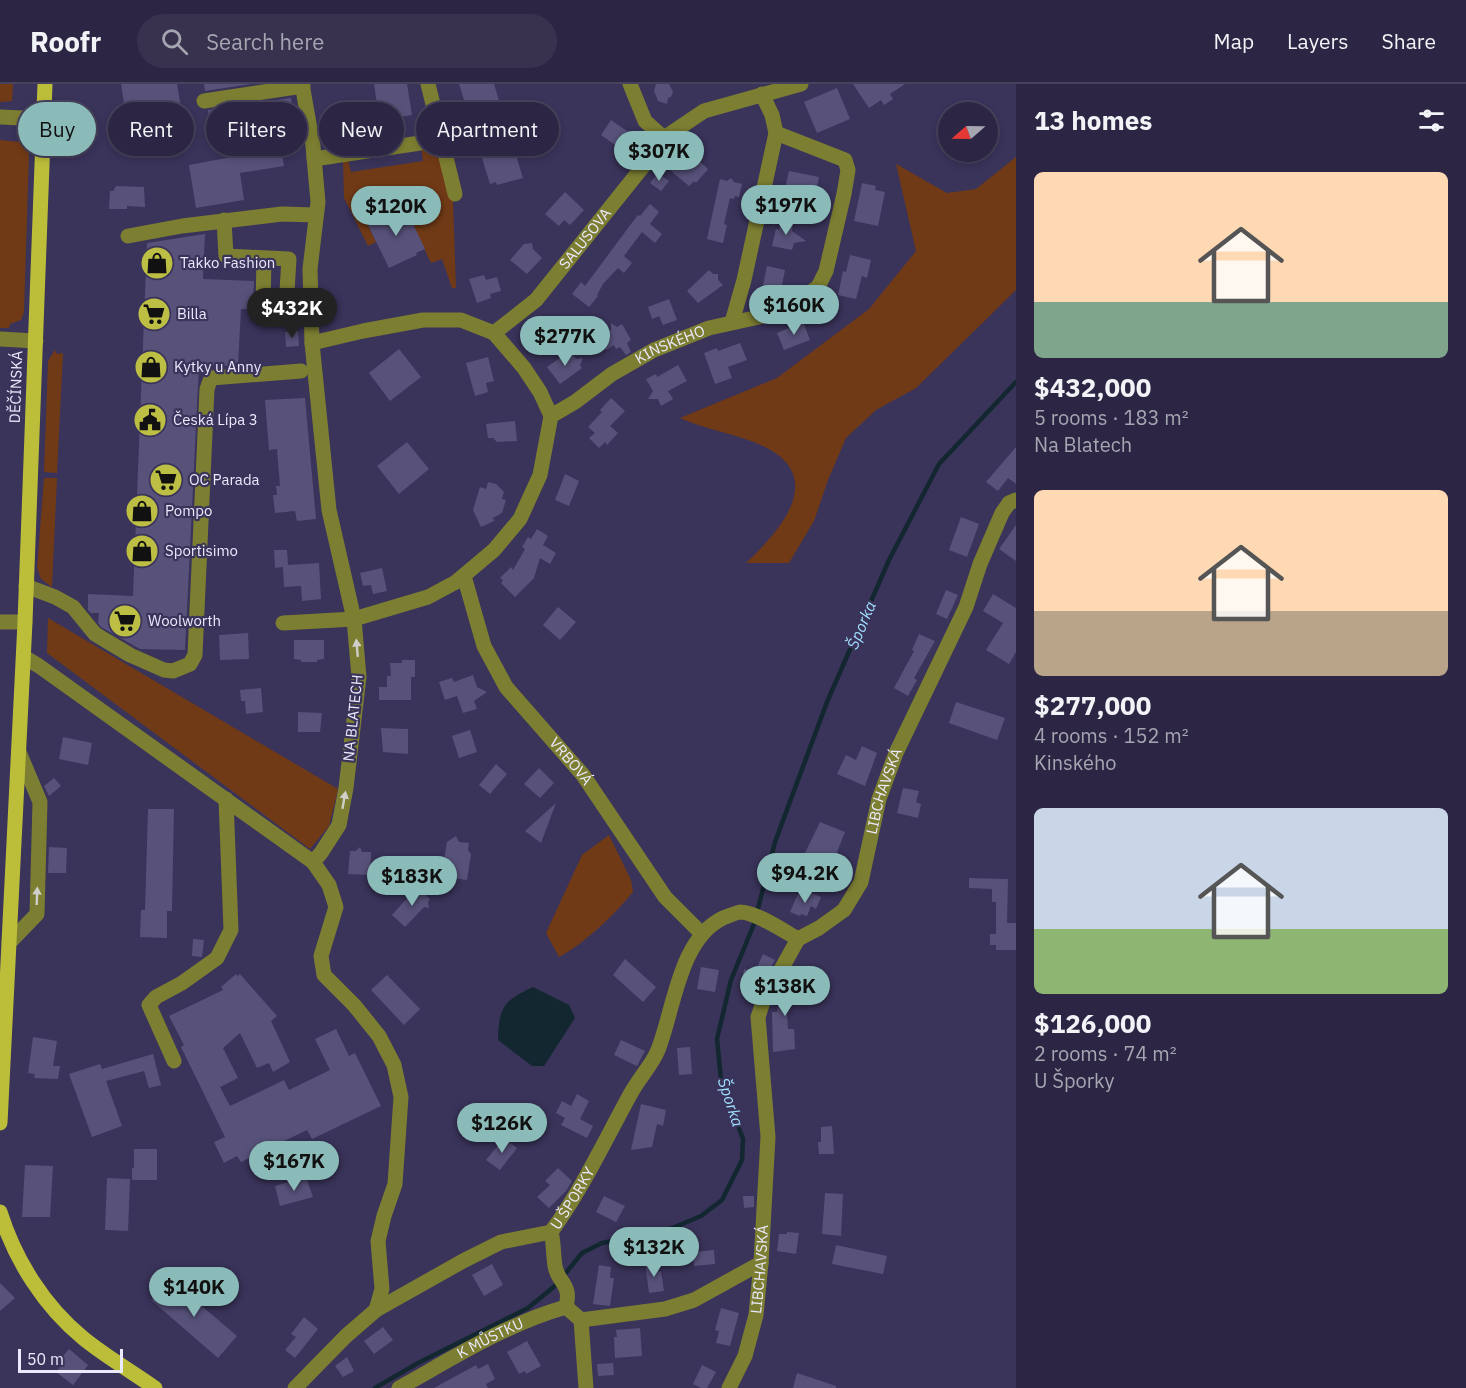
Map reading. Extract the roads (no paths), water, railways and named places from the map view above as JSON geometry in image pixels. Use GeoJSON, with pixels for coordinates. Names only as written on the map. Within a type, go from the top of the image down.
{"type":"FeatureCollection","features":[{"type":"Feature","properties":{"kind":"main road","name":"DĚČÍNSKÁ"},"geometry":{"type":"LineString","coordinates":[[44,102],[45,84]]}},
{"type":"Feature","properties":{"kind":"main road","name":"DĚČÍNSKÁ"},"geometry":{"type":"LineString","coordinates":[[0,1123],[1,1049],[24,657],[43,156]]}},
{"type":"Feature","properties":{"kind":"main road"},"geometry":{"type":"LineString","coordinates":[[0,1213],[22,1265],[49,1305],[82,1338],[155,1388]]}},
{"type":"Feature","properties":{"kind":"street"},"geometry":{"type":"LineString","coordinates":[[428,84],[432,102]]}},
{"type":"Feature","properties":{"kind":"street"},"geometry":{"type":"LineString","coordinates":[[630,84],[645,121],[664,138]]}},
{"type":"Feature","properties":{"kind":"street","name":"SALUSOVA"},"geometry":{"type":"LineString","coordinates":[[494,333],[536,300],[664,138],[704,111],[801,84]]}},
{"type":"Feature","properties":{"kind":"street"},"geometry":{"type":"LineString","coordinates":[[204,101],[302,85]]}},
{"type":"Feature","properties":{"kind":"street","name":"NA BLATECH"},"geometry":{"type":"LineString","coordinates":[[302,85],[314,159],[318,202],[310,269],[312,343],[329,510],[354,619],[359,677],[348,777],[339,825],[317,857]]}},
{"type":"Feature","properties":{"kind":"street"},"geometry":{"type":"LineString","coordinates":[[732,322],[744,280],[776,133],[772,115],[762,94]]}},
{"type":"Feature","properties":{"kind":"street"},"geometry":{"type":"LineString","coordinates":[[0,117],[18,118]]}},
{"type":"Feature","properties":{"kind":"street","name":"KINSKÉHO"},"geometry":{"type":"LineString","coordinates":[[551,416],[575,402],[612,374],[654,350],[709,328],[759,317],[798,301],[818,288],[826,271],[848,171],[845,160],[776,133]]}},
{"type":"Feature","properties":{"kind":"street"},"geometry":{"type":"LineString","coordinates":[[314,159],[416,144]]}},
{"type":"Feature","properties":{"kind":"street"},"geometry":{"type":"LineString","coordinates":[[444,156],[455,194]]}},
{"type":"Feature","properties":{"kind":"street"},"geometry":{"type":"LineString","coordinates":[[128,236],[224,220],[282,214],[316,215]]}},
{"type":"Feature","properties":{"kind":"street"},"geometry":{"type":"LineString","coordinates":[[224,220],[226,256],[264,258]]}},
{"type":"Feature","properties":{"kind":"street"},"geometry":{"type":"LineString","coordinates":[[283,623],[354,619],[428,597],[464,576],[494,550],[520,519],[540,475],[551,416],[540,392],[524,368],[494,333],[461,320],[423,320],[312,343]]}},
{"type":"Feature","properties":{"kind":"street"},"geometry":{"type":"LineString","coordinates":[[0,339],[36,341]]}},
{"type":"Feature","properties":{"kind":"street"},"geometry":{"type":"LineString","coordinates":[[26,586],[55,597],[72,607],[95,634],[130,655],[164,670],[173,671],[190,664],[195,655],[207,389],[211,378],[301,371]]}},
{"type":"Feature","properties":{"kind":"street","name":"LIBCHAVSKÁ"},"geometry":{"type":"LineString","coordinates":[[729,1388],[745,1356],[756,1315],[761,1263],[768,1137],[758,1017],[763,1002],[798,939],[819,928],[844,910],[861,882],[879,799],[896,753],[966,607],[980,564],[1002,513],[1009,503],[1016,500]]}},
{"type":"Feature","properties":{"kind":"street","name":"VRBOVÁ"},"geometry":{"type":"LineString","coordinates":[[464,576],[484,646],[506,687],[583,775],[665,897],[702,934]]}},
{"type":"Feature","properties":{"kind":"street"},"geometry":{"type":"LineString","coordinates":[[0,622],[25,622]]}},
{"type":"Feature","properties":{"kind":"street"},"geometry":{"type":"LineString","coordinates":[[24,657],[226,799],[317,857],[336,907],[321,956],[324,975],[354,1005],[379,1036],[394,1065],[401,1097],[395,1184],[378,1241],[382,1289],[376,1310]]}},
{"type":"Feature","properties":{"kind":"street"},"geometry":{"type":"LineString","coordinates":[[9,943],[37,914],[40,802],[19,752]]}},
{"type":"Feature","properties":{"kind":"street"},"geometry":{"type":"LineString","coordinates":[[174,1061],[149,1005],[156,997],[183,983],[218,958],[231,930],[226,799]]}},
{"type":"Feature","properties":{"kind":"street","name":"U ŠPORKY"},"geometry":{"type":"LineString","coordinates":[[295,1388],[346,1336],[376,1310],[501,1242],[551,1232],[572,1203],[632,1091],[657,1052],[686,960],[702,934],[721,919],[739,912],[766,921],[798,939]]}},
{"type":"Feature","properties":{"kind":"street"},"geometry":{"type":"LineString","coordinates":[[551,1232],[554,1243],[555,1269],[566,1285],[568,1298],[566,1307],[581,1320],[586,1388]]}},
{"type":"Feature","properties":{"kind":"street"},"geometry":{"type":"LineString","coordinates":[[581,1320],[665,1309],[694,1300],[761,1263]]}},
{"type":"Feature","properties":{"kind":"street","name":"K MŮSTKU"},"geometry":{"type":"LineString","coordinates":[[399,1388],[493,1336],[545,1313],[566,1307]]}},
{"type":"Feature","properties":{"kind":"water"},"geometry":{"type":"Polygon","coordinates":[[[533,987],[569,1005],[575,1018],[544,1066],[532,1066],[498,1040],[500,1020],[505,1006],[509,1001],[533,987]]]}},
{"type":"Feature","properties":{"kind":"waterway","name":"Šporka"},"geometry":{"type":"LineString","coordinates":[[375,1388],[418,1363],[528,1308],[556,1285],[582,1253],[602,1243],[670,1229],[701,1216],[722,1200],[742,1160],[743,1139],[721,1080],[717,1039],[731,980],[754,924],[775,842],[827,702],[889,560],[939,464],[1016,382]]}},
{"type":"Feature","properties":{"kind":"place","name":"Takko Fashion"},"geometry":{"type":"Point","coordinates":[157,263]}},
{"type":"Feature","properties":{"kind":"place","name":"Billa"},"geometry":{"type":"Point","coordinates":[154,314]}},
{"type":"Feature","properties":{"kind":"place","name":"Kytky u Anny"},"geometry":{"type":"Point","coordinates":[151,367]}},
{"type":"Feature","properties":{"kind":"place","name":"Česká Lípa 3"},"geometry":{"type":"Point","coordinates":[150,420]}},
{"type":"Feature","properties":{"kind":"place","name":"OC Parada"},"geometry":{"type":"Point","coordinates":[166,480]}},
{"type":"Feature","properties":{"kind":"place","name":"Pompo"},"geometry":{"type":"Point","coordinates":[142,511]}},
{"type":"Feature","properties":{"kind":"place","name":"Sportisimo"},"geometry":{"type":"Point","coordinates":[142,551]}},
{"type":"Feature","properties":{"kind":"place","name":"Woolworth"},"geometry":{"type":"Point","coordinates":[125,621]}}]}
